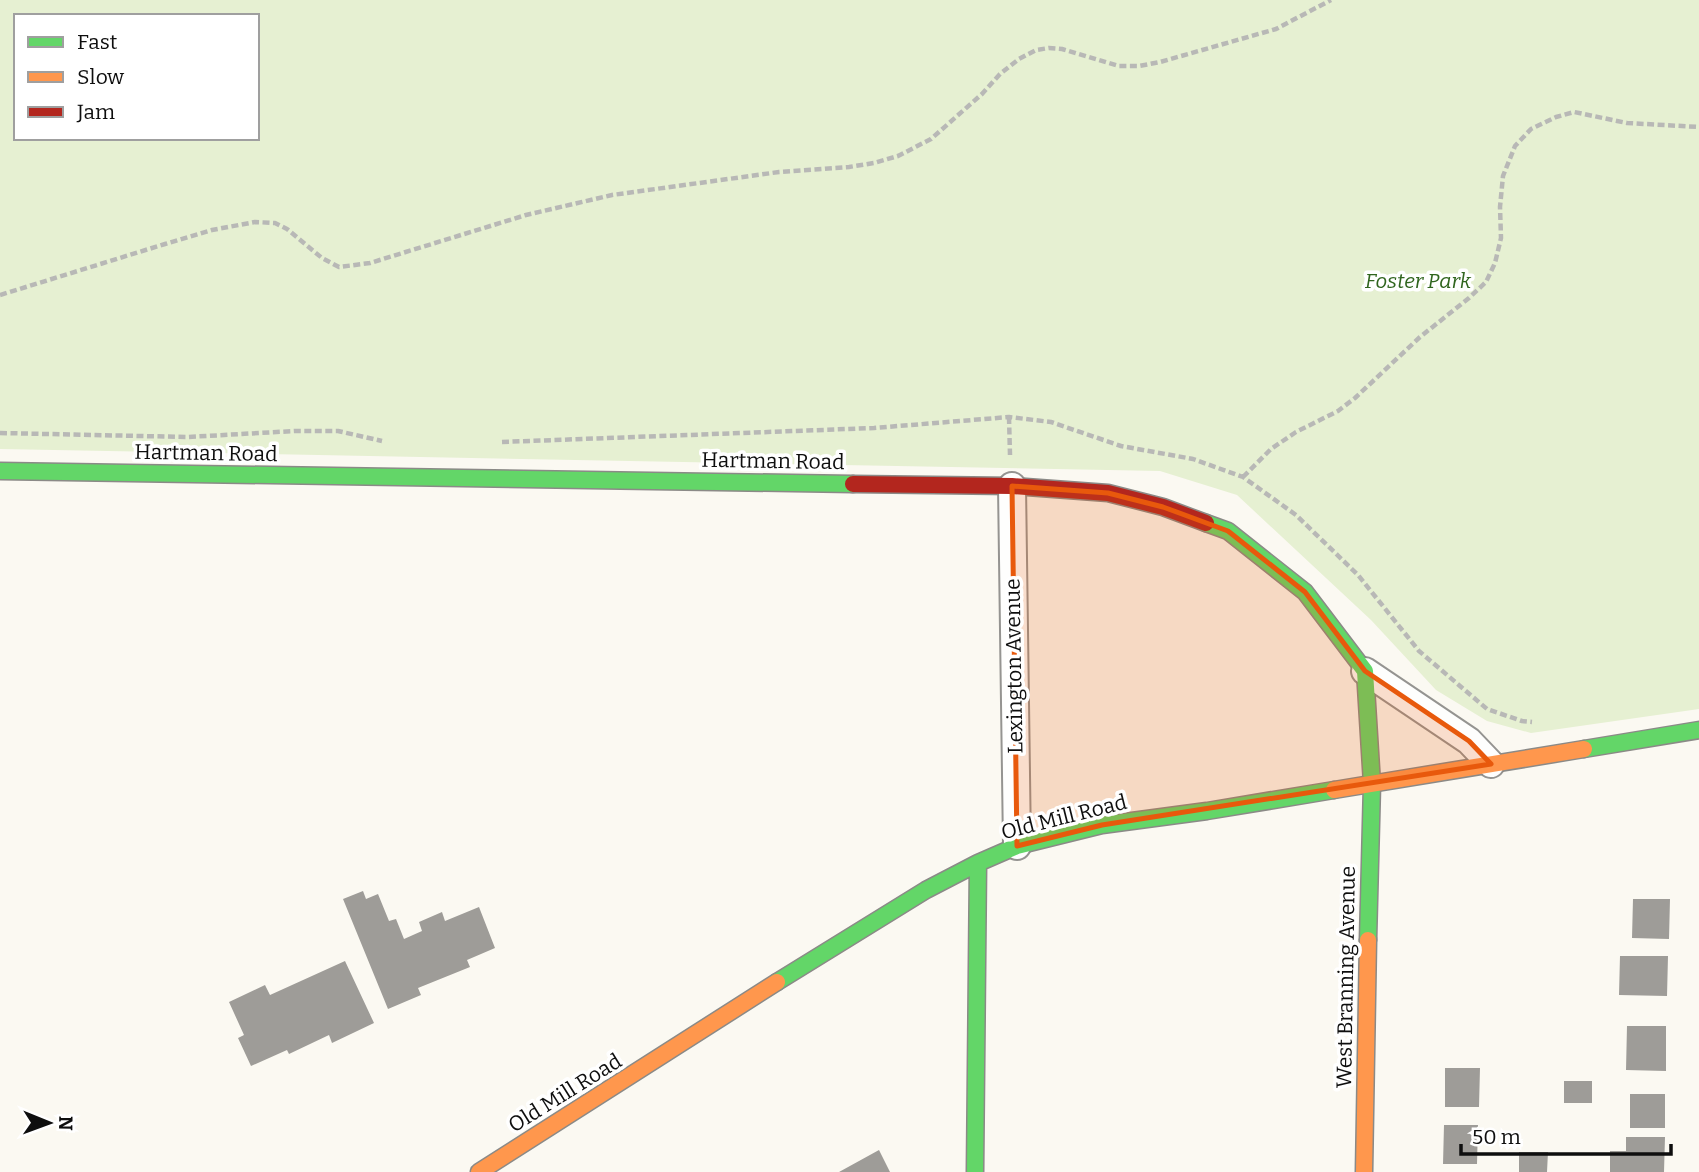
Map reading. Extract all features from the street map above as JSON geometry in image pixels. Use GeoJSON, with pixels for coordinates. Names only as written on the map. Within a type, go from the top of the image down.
{"type":"FeatureCollection","features":[{"type":"Feature","properties":{"kind":"street","name":"Hartman Road"},"geometry":{"type":"LineString","coordinates":[[0,471],[1012,486],[1108,492],[1163,507],[1228,531],[1305,592],[1365,671]]}},
{"type":"Feature","properties":{"kind":"street","name":"Lexington Avenue"},"geometry":{"type":"LineString","coordinates":[[1012,486],[1017,846]]}},
{"type":"Feature","properties":{"kind":"street"},"geometry":{"type":"LineString","coordinates":[[1365,671],[1469,741],[1491,764]]}},
{"type":"Feature","properties":{"kind":"street"},"geometry":{"type":"LineString","coordinates":[[1365,671],[1372,784]]}},
{"type":"Feature","properties":{"kind":"street","name":"Old Mill Road"},"geometry":{"type":"LineString","coordinates":[[479,1172],[926,890],[1017,846],[1102,825],[1207,811],[1699,730]]}},
{"type":"Feature","properties":{"kind":"street","name":"West Branning Avenue"},"geometry":{"type":"LineString","coordinates":[[1364,1172],[1372,784]]}},
{"type":"Feature","properties":{"kind":"street"},"geometry":{"type":"LineString","coordinates":[[975,1172],[978,863]]}},
{"type":"Feature","properties":{"kind":"path"},"geometry":{"type":"LineString","coordinates":[[0,295],[212,230],[256,222],[275,223],[287,229],[322,258],[339,267],[355,266],[526,215],[612,195],[779,172],[874,163],[898,156],[931,139],[982,94],[1000,74],[1018,59],[1036,50],[1062,49],[1119,66],[1139,66],[1276,29],[1331,0]]}},
{"type":"Feature","properties":{"kind":"path"},"geometry":{"type":"LineString","coordinates":[[1243,477],[1271,449],[1338,411],[1355,398],[1420,337],[1486,282],[1495,263],[1501,238],[1503,176],[1515,146],[1531,129],[1574,112],[1627,123],[1699,127]]}},
{"type":"Feature","properties":{"kind":"highlighted area"},"geometry":{"type":"Polygon","coordinates":[[[1012,486],[1108,493],[1163,507],[1228,531],[1305,592],[1365,671],[1469,741],[1491,764],[1102,825],[1017,846],[1012,486]]]}},
{"type":"Feature","properties":{"kind":"green space","name":"Foster Park"},"geometry":{"type":"Polygon","coordinates":[[[0,0],[1699,0],[1699,709],[1531,733],[1487,721],[1436,690],[1371,620],[1237,495],[1160,471],[0,449],[0,0]]]}},
{"type":"Feature","properties":{"kind":"building"},"geometry":{"type":"Polygon","coordinates":[[[363,891],[366,899],[378,894],[389,921],[396,919],[404,939],[422,931],[419,922],[442,912],[445,921],[479,907],[495,948],[467,960],[470,967],[418,988],[421,995],[388,1009],[343,899],[363,891]]]}},
{"type":"Feature","properties":{"kind":"building"},"geometry":{"type":"Polygon","coordinates":[[[1633,899],[1670,899],[1669,939],[1632,938],[1633,899]]]}},
{"type":"Feature","properties":{"kind":"building"},"geometry":{"type":"Polygon","coordinates":[[[1620,956],[1668,956],[1667,996],[1619,995],[1620,956]]]}},
{"type":"Feature","properties":{"kind":"building"},"geometry":{"type":"Polygon","coordinates":[[[345,961],[374,1023],[332,1043],[329,1035],[289,1054],[287,1050],[251,1066],[238,1038],[244,1035],[229,1002],[265,985],[270,995],[345,961]]]}},
{"type":"Feature","properties":{"kind":"building"},"geometry":{"type":"Polygon","coordinates":[[[1627,1026],[1666,1026],[1666,1071],[1626,1070],[1627,1026]]]}},
{"type":"Feature","properties":{"kind":"building"},"geometry":{"type":"Polygon","coordinates":[[[1445,1068],[1480,1068],[1479,1107],[1445,1107],[1445,1068]]]}},
{"type":"Feature","properties":{"kind":"building"},"geometry":{"type":"Polygon","coordinates":[[[1564,1081],[1592,1081],[1592,1103],[1564,1103],[1564,1081]]]}},
{"type":"Feature","properties":{"kind":"building"},"geometry":{"type":"Polygon","coordinates":[[[1630,1094],[1665,1094],[1665,1128],[1630,1128],[1630,1094]]]}},
{"type":"Feature","properties":{"kind":"building"},"geometry":{"type":"Polygon","coordinates":[[[1444,1125],[1478,1125],[1477,1164],[1443,1164],[1444,1125]]]}},
{"type":"Feature","properties":{"kind":"building"},"geometry":{"type":"Polygon","coordinates":[[[1626,1137],[1665,1137],[1664,1172],[1610,1172],[1610,1151],[1626,1151],[1626,1137]]]}},
{"type":"Feature","properties":{"kind":"building"},"geometry":{"type":"Polygon","coordinates":[[[879,1150],[890,1172],[839,1172],[879,1150]]]}},
{"type":"Feature","properties":{"kind":"building"},"geometry":{"type":"Polygon","coordinates":[[[1519,1152],[1548,1152],[1547,1172],[1519,1172],[1519,1152]]]}},
{"type":"Feature","properties":{"kind":"traffic: fast"},"geometry":{"type":"LineString","coordinates":[[0,471],[853,484]]}},
{"type":"Feature","properties":{"kind":"traffic: fast"},"geometry":{"type":"LineString","coordinates":[[1206,523],[1228,531],[1305,592],[1365,671],[1372,784],[1368,940]]}},
{"type":"Feature","properties":{"kind":"traffic: fast"},"geometry":{"type":"LineString","coordinates":[[1584,749],[1699,730]]}},
{"type":"Feature","properties":{"kind":"traffic: fast"},"geometry":{"type":"LineString","coordinates":[[777,982],[926,890],[1017,846],[1102,825],[1334,790]]}},
{"type":"Feature","properties":{"kind":"traffic: fast"},"geometry":{"type":"LineString","coordinates":[[975,1172],[978,863]]}},
{"type":"Feature","properties":{"kind":"traffic: slow"},"geometry":{"type":"LineString","coordinates":[[1334,790],[1584,749]]}},
{"type":"Feature","properties":{"kind":"traffic: slow"},"geometry":{"type":"LineString","coordinates":[[1364,1172],[1368,940]]}},
{"type":"Feature","properties":{"kind":"traffic: slow"},"geometry":{"type":"LineString","coordinates":[[479,1172],[777,982]]}},
{"type":"Feature","properties":{"kind":"traffic: jam"},"geometry":{"type":"LineString","coordinates":[[853,484],[1012,486],[1108,493],[1163,507],[1206,523]]}}]}
